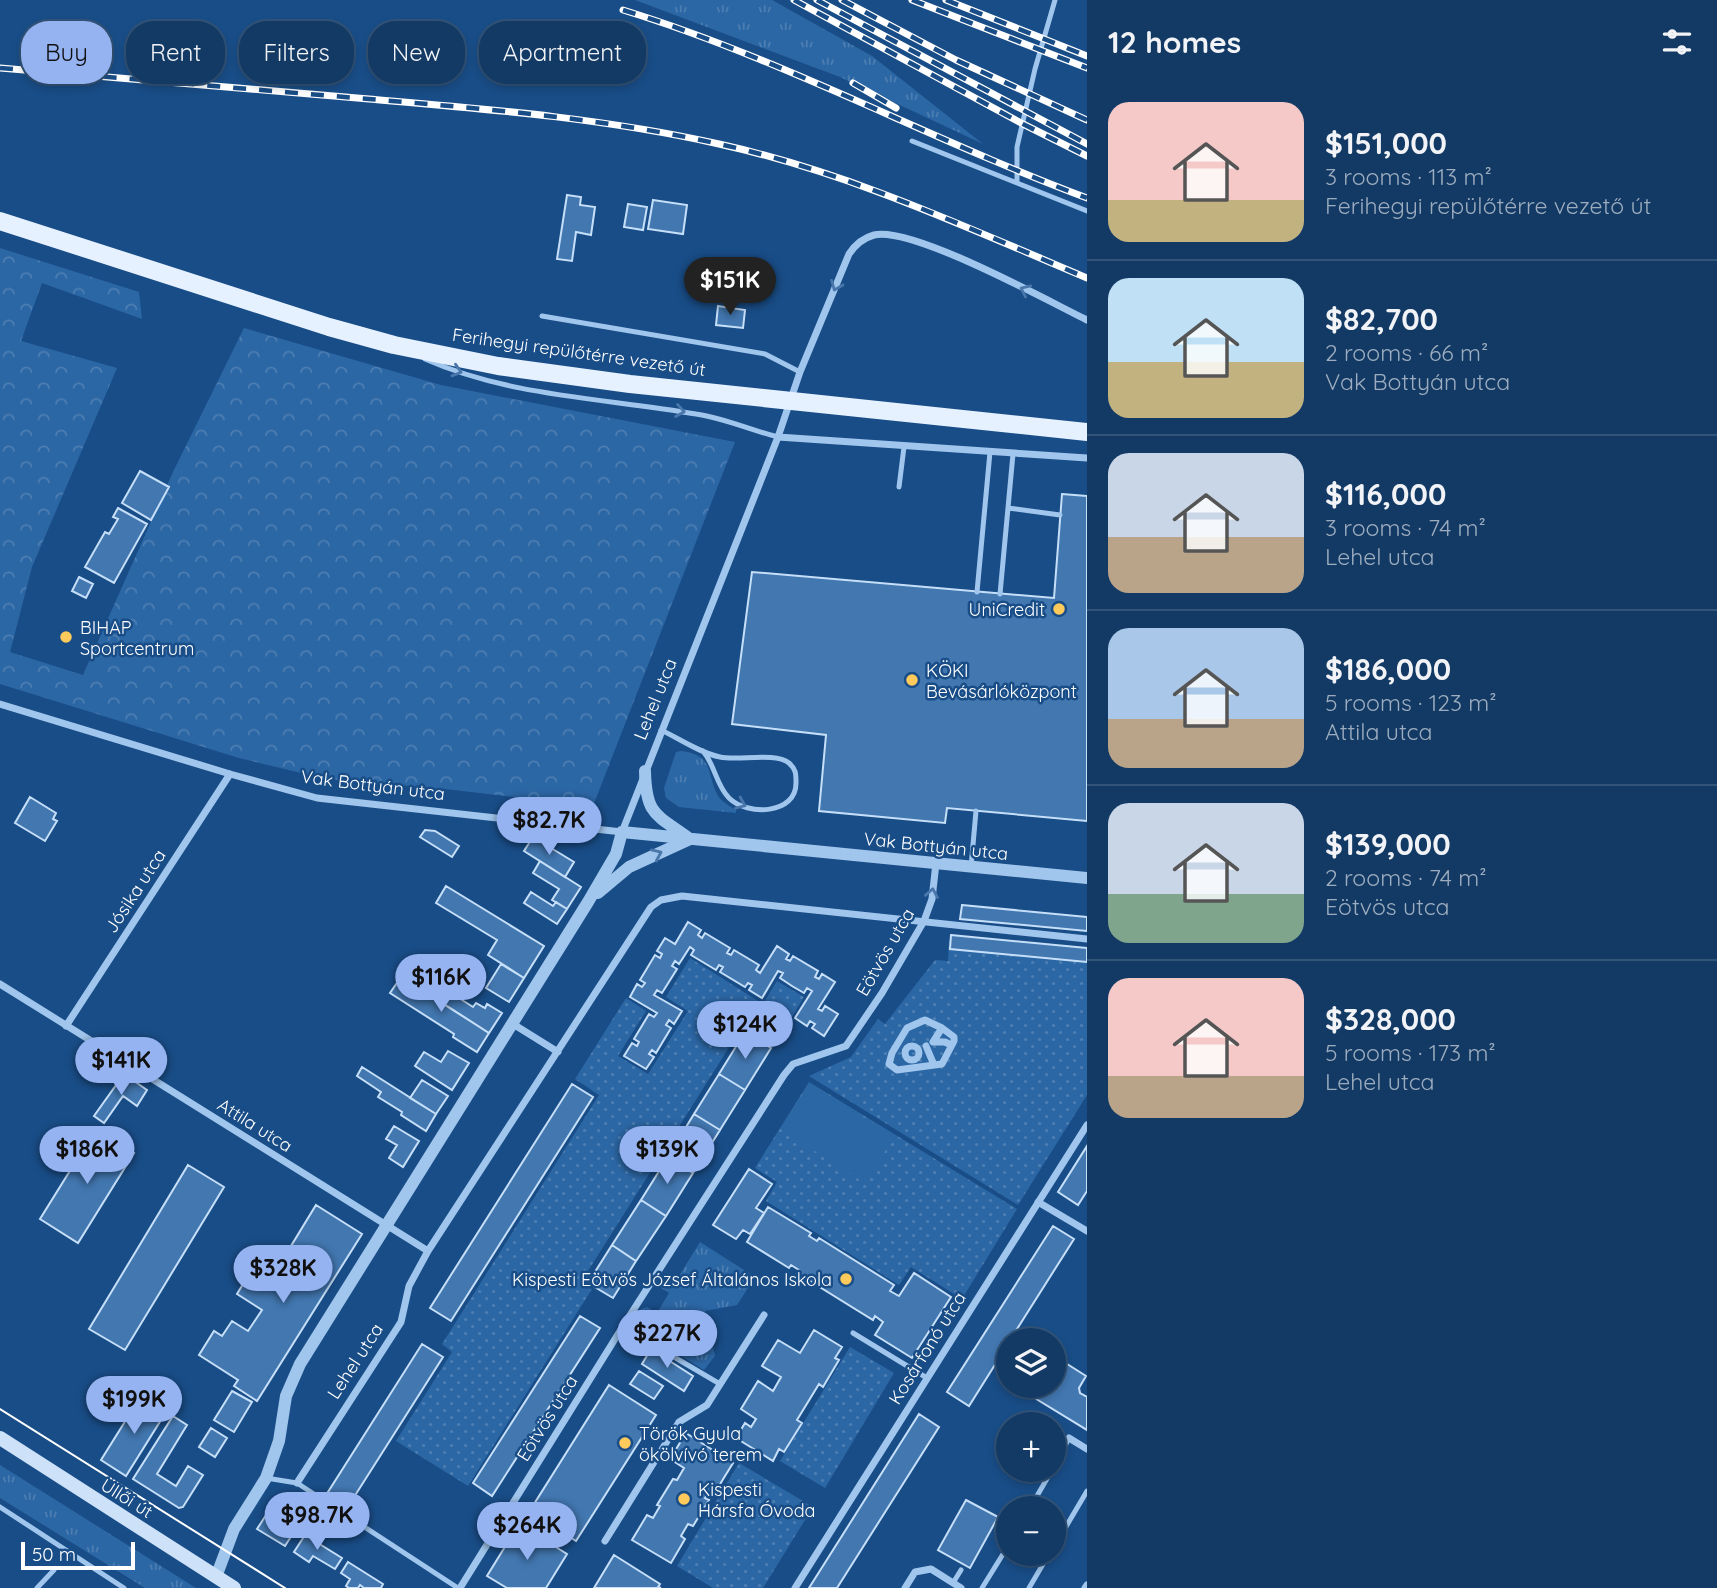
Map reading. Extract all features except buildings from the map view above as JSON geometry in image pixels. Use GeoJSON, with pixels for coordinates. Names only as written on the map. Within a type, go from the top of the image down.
{"type":"FeatureCollection","features":[{"type":"Feature","properties":{"kind":"main road","name":"Ferihegyi repülőtérre vezető út"},"geometry":{"type":"LineString","coordinates":[[0,221],[329,327],[394,345],[511,368],[630,384],[1087,432]]}},
{"type":"Feature","properties":{"kind":"main road","name":"Üllői út"},"geometry":{"type":"LineString","coordinates":[[0,1438],[216,1582],[234,1588]]}},
{"type":"Feature","properties":{"kind":"street","name":"Lehel utca"},"geometry":{"type":"LineString","coordinates":[[216,1582],[234,1529],[266,1478],[279,1441],[286,1396],[300,1364],[616,854],[645,771],[778,437],[800,372],[855,245],[875,235],[887,234],[930,245],[1087,320]]}},
{"type":"Feature","properties":{"kind":"street"},"geometry":{"type":"LineString","coordinates":[[778,437],[1087,458]]}},
{"type":"Feature","properties":{"kind":"street","name":"Vak Bottyán utca"},"geometry":{"type":"LineString","coordinates":[[0,704],[317,798],[622,832],[1087,878]]}},
{"type":"Feature","properties":{"kind":"street"},"geometry":{"type":"LineString","coordinates":[[588,902],[629,867],[690,839],[654,813],[646,797],[645,771]]}},
{"type":"Feature","properties":{"kind":"street","name":"Jósika utca"},"geometry":{"type":"LineString","coordinates":[[66,1026],[230,774]]}},
{"type":"Feature","properties":{"kind":"street","name":"Eötvös utca"},"geometry":{"type":"LineString","coordinates":[[459,1588],[784,1075],[793,1064],[846,1046],[888,983],[924,921],[932,899],[936,863]]}},
{"type":"Feature","properties":{"kind":"street","name":"Lehel utca"},"geometry":{"type":"LineString","coordinates":[[297,1483],[401,1322],[409,1286],[428,1251],[651,907],[661,901],[682,896],[924,921]]}},
{"type":"Feature","properties":{"kind":"street"},"geometry":{"type":"LineString","coordinates":[[924,921],[1087,939]]}},
{"type":"Feature","properties":{"kind":"street","name":"Attila utca"},"geometry":{"type":"LineString","coordinates":[[0,984],[387,1227]]}},
{"type":"Feature","properties":{"kind":"street"},"geometry":{"type":"LineString","coordinates":[[925,1020],[954,1037],[951,1045],[942,1064],[913,1064],[897,1070],[889,1064],[892,1053],[907,1028],[925,1020]]}},
{"type":"Feature","properties":{"kind":"street"},"geometry":{"type":"LineString","coordinates":[[513,1024],[558,1052]]}},
{"type":"Feature","properties":{"kind":"street"},"geometry":{"type":"LineString","coordinates":[[913,1064],[942,1028]]}},
{"type":"Feature","properties":{"kind":"street"},"geometry":{"type":"LineString","coordinates":[[913,1064],[906,1057],[906,1049],[914,1045],[926,1046],[944,1042],[951,1045]]}},
{"type":"Feature","properties":{"kind":"street"},"geometry":{"type":"LineString","coordinates":[[926,1046],[934,1065]]}},
{"type":"Feature","properties":{"kind":"street","name":"Kosárfonó utca"},"geometry":{"type":"LineString","coordinates":[[795,1588],[1087,1125]]}},
{"type":"Feature","properties":{"kind":"street"},"geometry":{"type":"LineString","coordinates":[[1038,1202],[1087,1231]]}},
{"type":"Feature","properties":{"kind":"street"},"geometry":{"type":"LineString","coordinates":[[387,1227],[428,1251]]}},
{"type":"Feature","properties":{"kind":"street"},"geometry":{"type":"LineString","coordinates":[[605,1541],[679,1422],[707,1405],[764,1315]]}},
{"type":"Feature","properties":{"kind":"street"},"geometry":{"type":"LineString","coordinates":[[1069,1438],[1087,1449]]}},
{"type":"Feature","properties":{"kind":"street"},"geometry":{"type":"LineString","coordinates":[[905,1588],[915,1572],[931,1569],[961,1588]]}},
{"type":"Feature","properties":{"kind":"lane"},"geometry":{"type":"LineString","coordinates":[[1017,183],[1017,148],[1035,69],[1055,0]]}},
{"type":"Feature","properties":{"kind":"lane"},"geometry":{"type":"LineString","coordinates":[[912,141],[1087,211]]}},
{"type":"Feature","properties":{"kind":"lane"},"geometry":{"type":"LineString","coordinates":[[542,316],[765,354],[800,372]]}},
{"type":"Feature","properties":{"kind":"lane"},"geometry":{"type":"LineString","coordinates":[[394,345],[440,366],[506,386],[545,394],[699,414],[778,437]]}},
{"type":"Feature","properties":{"kind":"lane"},"geometry":{"type":"LineString","coordinates":[[899,487],[904,447]]}},
{"type":"Feature","properties":{"kind":"lane"},"geometry":{"type":"LineString","coordinates":[[977,592],[990,452]]}},
{"type":"Feature","properties":{"kind":"lane"},"geometry":{"type":"LineString","coordinates":[[1000,594],[1013,454]]}},
{"type":"Feature","properties":{"kind":"lane"},"geometry":{"type":"LineString","coordinates":[[1008,508],[1060,515]]}},
{"type":"Feature","properties":{"kind":"lane"},"geometry":{"type":"LineString","coordinates":[[661,730],[720,757],[770,758],[788,762],[796,772],[796,789],[790,802],[777,808],[748,808],[729,798],[717,779],[712,761],[703,751]]}},
{"type":"Feature","properties":{"kind":"lane"},"geometry":{"type":"LineString","coordinates":[[971,867],[976,811]]}},
{"type":"Feature","properties":{"kind":"lane"},"geometry":{"type":"LineString","coordinates":[[623,1327],[720,1384]]}},
{"type":"Feature","properties":{"kind":"lane"},"geometry":{"type":"LineString","coordinates":[[853,1333],[927,1378]]}},
{"type":"Feature","properties":{"kind":"lane"},"geometry":{"type":"LineString","coordinates":[[1066,1444],[1069,1438]]}},
{"type":"Feature","properties":{"kind":"lane"},"geometry":{"type":"LineString","coordinates":[[266,1478],[297,1483],[459,1588]]}},
{"type":"Feature","properties":{"kind":"lane"},"geometry":{"type":"LineString","coordinates":[[1066,1527],[1087,1491]]}},
{"type":"Feature","properties":{"kind":"lane"},"geometry":{"type":"LineString","coordinates":[[0,1507],[124,1588]]}},
{"type":"Feature","properties":{"kind":"lane"},"geometry":{"type":"LineString","coordinates":[[982,1588],[996,1565]]}},
{"type":"Feature","properties":{"kind":"lane"},"geometry":{"type":"LineString","coordinates":[[1028,1588],[1042,1566]]}},
{"type":"Feature","properties":{"kind":"lane"},"geometry":{"type":"LineString","coordinates":[[37,1588],[54,1570]]}},
{"type":"Feature","properties":{"kind":"lane"},"geometry":{"type":"LineString","coordinates":[[953,1583],[961,1570]]}},
{"type":"Feature","properties":{"kind":"green space"},"geometry":{"type":"Polygon","coordinates":[[[635,0],[772,0],[872,56],[983,144],[840,77],[635,0]]]}},
{"type":"Feature","properties":{"kind":"green space"},"geometry":{"type":"Polygon","coordinates":[[[0,248],[139,292],[142,319],[42,283],[21,341],[117,368],[32,567],[10,652],[83,675],[173,472],[244,328],[441,385],[735,442],[593,806],[326,779],[239,758],[0,684],[0,248]]]}},
{"type":"Feature","properties":{"kind":"green space"},"geometry":{"type":"Polygon","coordinates":[[[676,752],[692,753],[704,761],[718,796],[736,810],[736,813],[679,807],[666,798],[664,788],[676,752]]]}},
{"type":"Feature","properties":{"kind":"green space"},"geometry":{"type":"Polygon","coordinates":[[[949,940],[1087,953],[1087,1095],[1018,1205],[809,1076],[851,1057],[878,1019],[885,1024],[935,960],[948,961],[949,940]]]}},
{"type":"Feature","properties":{"kind":"green space"},"geometry":{"type":"Polygon","coordinates":[[[690,958],[763,1004],[777,981],[804,997],[777,1041],[745,1022],[581,1282],[592,1289],[468,1486],[396,1441],[452,1352],[442,1344],[599,1095],[575,1079],[626,998],[646,1011],[618,1056],[648,1074],[688,1011],[666,997],[690,958]]]}},
{"type":"Feature","properties":{"kind":"green space"},"geometry":{"type":"Polygon","coordinates":[[[809,1082],[1017,1209],[962,1299],[911,1267],[899,1285],[766,1201],[777,1182],[755,1168],[809,1082]]]}},
{"type":"Feature","properties":{"kind":"green space"},"geometry":{"type":"Polygon","coordinates":[[[810,1083],[894,1137],[865,1183],[780,1129],[810,1083]]]}},
{"type":"Feature","properties":{"kind":"green space"},"geometry":{"type":"Polygon","coordinates":[[[700,1242],[755,1277],[737,1305],[705,1311],[715,1356],[704,1370],[631,1325],[641,1309],[647,1307],[657,1313],[669,1293],[658,1286],[662,1276],[666,1275],[676,1281],[700,1242]]]}},
{"type":"Feature","properties":{"kind":"green space"},"geometry":{"type":"Polygon","coordinates":[[[850,1347],[894,1373],[825,1488],[780,1461],[850,1347]]]}},
{"type":"Feature","properties":{"kind":"green space"},"geometry":{"type":"Polygon","coordinates":[[[739,1463],[813,1507],[763,1588],[713,1588],[677,1566],[739,1463]]]}},
{"type":"Feature","properties":{"kind":"green space"},"geometry":{"type":"Polygon","coordinates":[[[0,1465],[196,1588],[145,1588],[0,1498],[0,1465]]]}},
{"type":"Feature","properties":{"kind":"tram line"},"geometry":{"type":"LineString","coordinates":[[0,1409],[285,1588]]}},
{"type":"Feature","properties":{"kind":"railway"},"geometry":{"type":"LineString","coordinates":[[794,0],[1087,156]]}},
{"type":"Feature","properties":{"kind":"railway"},"geometry":{"type":"LineString","coordinates":[[817,0],[1087,144]]}},
{"type":"Feature","properties":{"kind":"railway"},"geometry":{"type":"LineString","coordinates":[[842,0],[956,60],[1087,120]]}},
{"type":"Feature","properties":{"kind":"railway"},"geometry":{"type":"LineString","coordinates":[[912,0],[1087,68]]}},
{"type":"Feature","properties":{"kind":"railway"},"geometry":{"type":"LineString","coordinates":[[946,0],[1087,56]]}},
{"type":"Feature","properties":{"kind":"railway"},"geometry":{"type":"LineString","coordinates":[[623,10],[741,52],[1087,198]]}},
{"type":"Feature","properties":{"kind":"railway"},"geometry":{"type":"LineString","coordinates":[[0,68],[501,111],[675,135],[767,156],[860,185],[1087,278]]}},
{"type":"Feature","properties":{"kind":"railway"},"geometry":{"type":"LineString","coordinates":[[853,83],[896,108]]}},
{"type":"Feature","properties":{"kind":"place","name":"UniCredit"},"geometry":{"type":"Point","coordinates":[1059,609]}},
{"type":"Feature","properties":{"kind":"place","name":"BIHAP Sportcentrum"},"geometry":{"type":"Point","coordinates":[66,637]}},
{"type":"Feature","properties":{"kind":"place","name":"KÖKI Bevásárlóközpont"},"geometry":{"type":"Point","coordinates":[912,680]}},
{"type":"Feature","properties":{"kind":"place","name":"Kispesti Eötvös József Általános Iskola"},"geometry":{"type":"Point","coordinates":[846,1279]}},
{"type":"Feature","properties":{"kind":"place","name":"Török Gyula ökölvívó terem"},"geometry":{"type":"Point","coordinates":[625,1443]}},
{"type":"Feature","properties":{"kind":"place","name":"Kispesti Hársfa Óvoda"},"geometry":{"type":"Point","coordinates":[684,1499]}}]}
